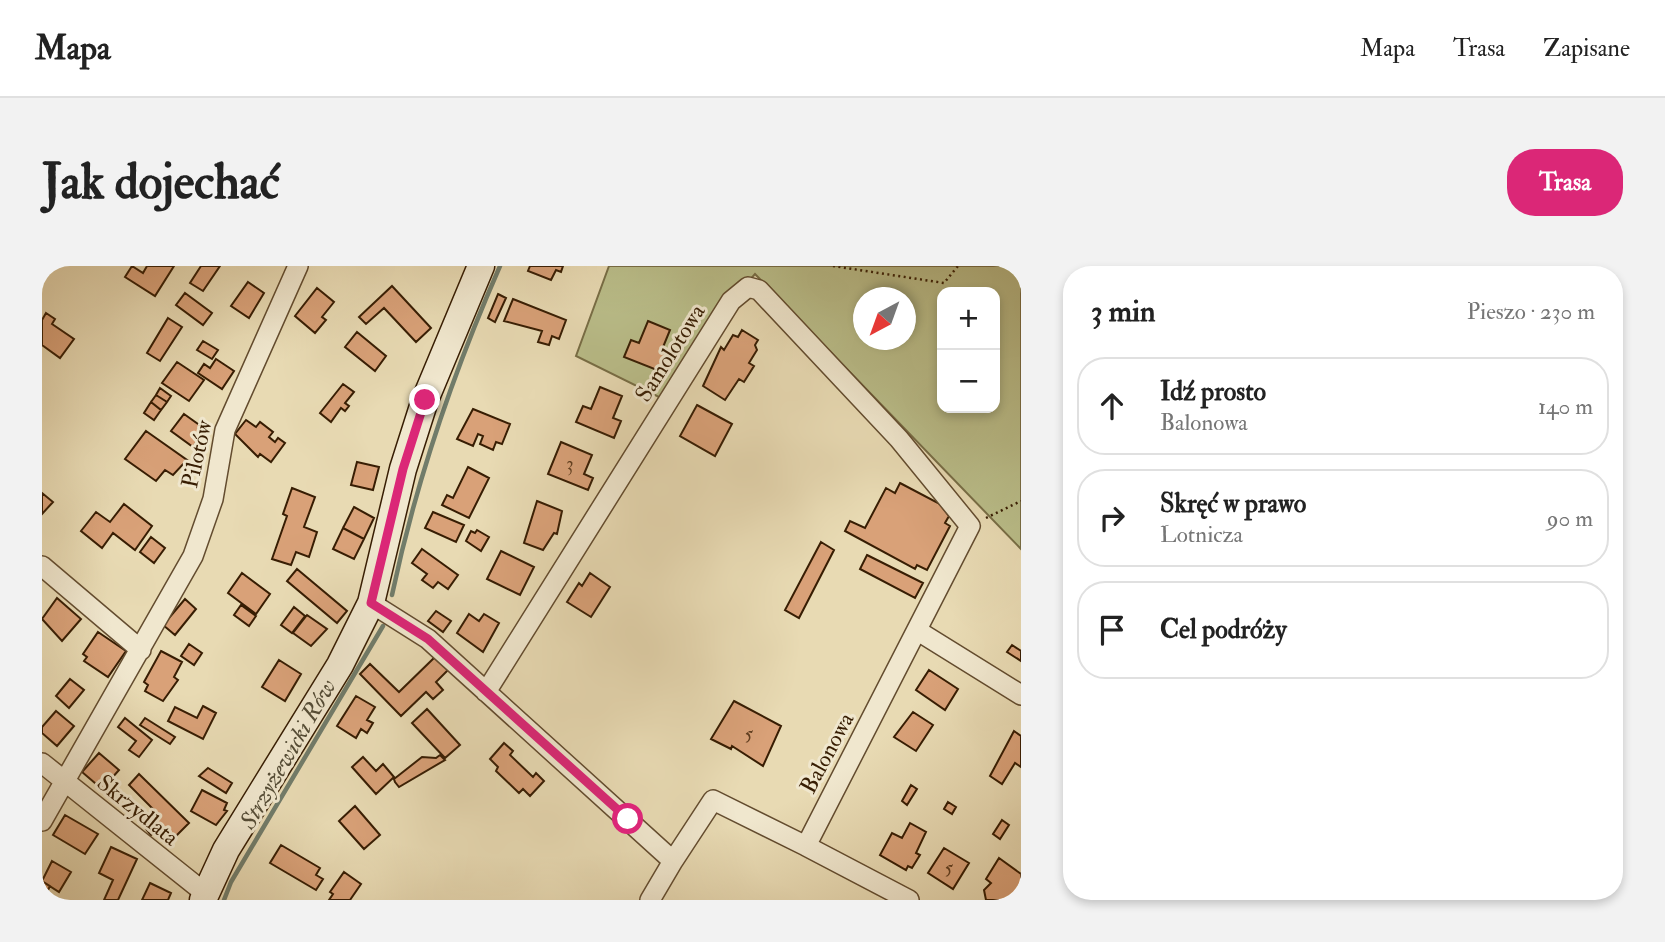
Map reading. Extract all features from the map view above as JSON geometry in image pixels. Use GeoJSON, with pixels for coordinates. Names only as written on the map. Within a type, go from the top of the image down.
{"type":"FeatureCollection","features":[{"type":"Feature","properties":{"kind":"street","name":"Pilotów"},"geometry":{"type":"LineString","coordinates":[[42,821],[193,556],[213,499],[225,430],[298,266]]}},
{"type":"Feature","properties":{"kind":"street"},"geometry":{"type":"LineString","coordinates":[[204,896],[226,850],[340,665],[371,603],[403,469],[425,400],[481,266]]}},
{"type":"Feature","properties":{"kind":"street","name":"Samolotowa"},"geometry":{"type":"LineString","coordinates":[[486,691],[731,301],[748,287],[765,295],[899,439],[970,526]]}},
{"type":"Feature","properties":{"kind":"street","name":"Balonowa"},"geometry":{"type":"LineString","coordinates":[[806,846],[970,526]]}},
{"type":"Feature","properties":{"kind":"street"},"geometry":{"type":"LineString","coordinates":[[42,566],[141,650]]}},
{"type":"Feature","properties":{"kind":"street"},"geometry":{"type":"LineString","coordinates":[[371,603],[428,639],[673,861]]}},
{"type":"Feature","properties":{"kind":"street"},"geometry":{"type":"LineString","coordinates":[[918,631],[1021,695]]}},
{"type":"Feature","properties":{"kind":"street","name":"Skrzydlata"},"geometry":{"type":"LineString","coordinates":[[42,763],[204,896]]}},
{"type":"Feature","properties":{"kind":"street"},"geometry":{"type":"LineString","coordinates":[[650,900],[713,800],[909,900]]}},
{"type":"Feature","properties":{"kind":"path"},"geometry":{"type":"LineString","coordinates":[[833,266],[944,282],[958,266]]}},
{"type":"Feature","properties":{"kind":"path"},"geometry":{"type":"LineString","coordinates":[[970,526],[1021,501]]}},
{"type":"Feature","properties":{"kind":"green space"},"geometry":{"type":"Polygon","coordinates":[[[609,266],[1021,266],[1021,549],[755,274],[731,301],[669,402],[576,356],[609,266]]]}},
{"type":"Feature","properties":{"kind":"building"},"geometry":{"type":"Polygon","coordinates":[[[132,266],[143,273],[147,266],[174,266],[155,296],[125,277],[132,266]]]}},
{"type":"Feature","properties":{"kind":"building"},"geometry":{"type":"Polygon","coordinates":[[[201,266],[220,266],[203,291],[190,283],[201,266]]]}},
{"type":"Feature","properties":{"kind":"building"},"geometry":{"type":"Polygon","coordinates":[[[530,266],[563,266],[561,272],[556,270],[551,280],[528,271],[530,266]]]}},
{"type":"Feature","properties":{"kind":"building"},"geometry":{"type":"Polygon","coordinates":[[[248,282],[264,293],[249,318],[231,306],[248,282]]]}},
{"type":"Feature","properties":{"kind":"building"},"geometry":{"type":"Polygon","coordinates":[[[392,286],[431,328],[416,342],[384,308],[366,324],[359,317],[392,286]]]}},
{"type":"Feature","properties":{"kind":"building"},"geometry":{"type":"Polygon","coordinates":[[[317,288],[334,302],[322,317],[326,320],[315,333],[295,316],[317,288]]]}},
{"type":"Feature","properties":{"kind":"building"},"geometry":{"type":"Polygon","coordinates":[[[185,293],[212,313],[203,325],[176,305],[185,293]]]}},
{"type":"Feature","properties":{"kind":"building"},"geometry":{"type":"Polygon","coordinates":[[[498,294],[506,298],[495,322],[488,318],[498,294]]]}},
{"type":"Feature","properties":{"kind":"building"},"geometry":{"type":"Polygon","coordinates":[[[513,299],[566,320],[559,339],[552,336],[549,345],[538,342],[542,331],[504,321],[513,299]]]}},
{"type":"Feature","properties":{"kind":"building"},"geometry":{"type":"Polygon","coordinates":[[[46,313],[55,319],[52,324],[74,339],[60,358],[42,345],[42,320],[46,313]]]}},
{"type":"Feature","properties":{"kind":"building"},"geometry":{"type":"Polygon","coordinates":[[[168,318],[182,327],[160,361],[147,353],[168,318]]]}},
{"type":"Feature","properties":{"kind":"building"},"geometry":{"type":"Polygon","coordinates":[[[648,321],[670,330],[661,352],[669,356],[662,372],[624,357],[631,340],[639,343],[648,321]]]}},
{"type":"Feature","properties":{"kind":"building"},"geometry":{"type":"Polygon","coordinates":[[[742,330],[758,340],[755,345],[757,350],[749,363],[754,366],[744,382],[739,379],[725,400],[703,386],[721,347],[724,350],[733,335],[738,337],[742,330]]]}},
{"type":"Feature","properties":{"kind":"building"},"geometry":{"type":"Polygon","coordinates":[[[357,332],[386,356],[375,371],[345,347],[357,332]]]}},
{"type":"Feature","properties":{"kind":"building"},"geometry":{"type":"Polygon","coordinates":[[[203,341],[218,350],[212,359],[197,350],[203,341]]]}},
{"type":"Feature","properties":{"kind":"building"},"geometry":{"type":"Polygon","coordinates":[[[216,359],[234,371],[222,389],[198,373],[204,364],[210,368],[216,359]]]}},
{"type":"Feature","properties":{"kind":"building"},"geometry":{"type":"Polygon","coordinates":[[[177,362],[204,380],[189,401],[162,383],[177,362]]]}},
{"type":"Feature","properties":{"kind":"building"},"geometry":{"type":"Polygon","coordinates":[[[343,384],[354,392],[345,403],[349,406],[345,411],[341,408],[331,422],[320,413],[343,384]]]}},
{"type":"Feature","properties":{"kind":"building"},"geometry":{"type":"Polygon","coordinates":[[[600,387],[622,396],[613,418],[621,421],[614,438],[576,422],[583,406],[591,409],[600,387]]]}},
{"type":"Feature","properties":{"kind":"building"},"geometry":{"type":"Polygon","coordinates":[[[160,388],[171,396],[167,402],[156,395],[160,388]]]}},
{"type":"Feature","properties":{"kind":"building"},"geometry":{"type":"Polygon","coordinates":[[[156,395],[167,402],[161,410],[151,402],[156,395]]]}},
{"type":"Feature","properties":{"kind":"building"},"geometry":{"type":"Polygon","coordinates":[[[151,402],[161,410],[154,420],[144,413],[151,402]]]}},
{"type":"Feature","properties":{"kind":"building"},"geometry":{"type":"Polygon","coordinates":[[[697,405],[732,424],[715,456],[680,436],[697,405]]]}},
{"type":"Feature","properties":{"kind":"building"},"geometry":{"type":"Polygon","coordinates":[[[473,409],[510,424],[502,444],[496,442],[493,450],[480,444],[483,436],[478,434],[473,446],[457,439],[473,409]]]}},
{"type":"Feature","properties":{"kind":"building"},"geometry":{"type":"Polygon","coordinates":[[[184,414],[205,429],[193,447],[171,431],[184,414]]]}},
{"type":"Feature","properties":{"kind":"building"},"geometry":{"type":"Polygon","coordinates":[[[246,420],[256,427],[260,422],[273,432],[269,437],[275,442],[278,438],[285,443],[271,462],[260,454],[258,457],[235,434],[246,420]]]}},
{"type":"Feature","properties":{"kind":"building"},"geometry":{"type":"Polygon","coordinates":[[[146,431],[187,460],[173,475],[165,470],[156,481],[125,459],[146,431]]]}},
{"type":"Feature","properties":{"kind":"building"},"geometry":{"type":"Polygon","coordinates":[[[561,442],[592,455],[584,474],[593,478],[588,490],[548,474],[561,442]]]}},
{"type":"Feature","properties":{"kind":"building"},"geometry":{"type":"Polygon","coordinates":[[[357,462],[379,467],[373,490],[351,485],[357,462]]]}},
{"type":"Feature","properties":{"kind":"building"},"geometry":{"type":"Polygon","coordinates":[[[468,467],[489,478],[469,518],[442,505],[447,495],[453,498],[468,467]]]}},
{"type":"Feature","properties":{"kind":"building"},"geometry":{"type":"Polygon","coordinates":[[[900,483],[940,504],[949,516],[945,523],[950,526],[927,570],[917,565],[915,569],[845,531],[850,521],[865,528],[886,488],[895,493],[900,483]]]}},
{"type":"Feature","properties":{"kind":"building"},"geometry":{"type":"Polygon","coordinates":[[[292,488],[315,497],[304,527],[317,532],[309,557],[296,552],[291,565],[272,559],[287,516],[283,514],[292,488]]]}},
{"type":"Feature","properties":{"kind":"building"},"geometry":{"type":"Polygon","coordinates":[[[42,493],[53,502],[42,514],[42,493]]]}},
{"type":"Feature","properties":{"kind":"building"},"geometry":{"type":"Polygon","coordinates":[[[537,501],[562,511],[557,534],[554,533],[543,550],[524,543],[537,501]]]}},
{"type":"Feature","properties":{"kind":"building"},"geometry":{"type":"Polygon","coordinates":[[[124,504],[152,526],[135,550],[113,533],[102,548],[81,531],[96,512],[110,522],[124,504]]]}},
{"type":"Feature","properties":{"kind":"building"},"geometry":{"type":"Polygon","coordinates":[[[354,507],[374,518],[364,539],[343,528],[354,507]]]}},
{"type":"Feature","properties":{"kind":"building"},"geometry":{"type":"Polygon","coordinates":[[[433,512],[464,525],[456,542],[425,528],[433,512]]]}},
{"type":"Feature","properties":{"kind":"building"},"geometry":{"type":"Polygon","coordinates":[[[343,528],[364,539],[354,559],[333,549],[343,528]]]}},
{"type":"Feature","properties":{"kind":"building"},"geometry":{"type":"Polygon","coordinates":[[[477,530],[489,537],[481,551],[466,541],[471,531],[475,533],[477,530]]]}},
{"type":"Feature","properties":{"kind":"building"},"geometry":{"type":"Polygon","coordinates":[[[151,537],[165,548],[154,563],[140,552],[151,537]]]}},
{"type":"Feature","properties":{"kind":"building"},"geometry":{"type":"Polygon","coordinates":[[[821,542],[834,550],[799,618],[785,610],[821,542]]]}},
{"type":"Feature","properties":{"kind":"building"},"geometry":{"type":"Polygon","coordinates":[[[422,549],[458,575],[448,589],[438,582],[433,588],[422,580],[427,574],[412,563],[422,549]]]}},
{"type":"Feature","properties":{"kind":"building"},"geometry":{"type":"Polygon","coordinates":[[[501,551],[534,567],[520,595],[487,579],[501,551]]]}},
{"type":"Feature","properties":{"kind":"building"},"geometry":{"type":"Polygon","coordinates":[[[867,555],[923,583],[915,598],[860,569],[867,555]]]}},
{"type":"Feature","properties":{"kind":"building"},"geometry":{"type":"Polygon","coordinates":[[[297,569],[347,611],[337,623],[287,581],[297,569]]]}},
{"type":"Feature","properties":{"kind":"building"},"geometry":{"type":"Polygon","coordinates":[[[242,573],[270,594],[256,614],[228,593],[242,573]]]}},
{"type":"Feature","properties":{"kind":"building"},"geometry":{"type":"Polygon","coordinates":[[[590,573],[610,587],[591,617],[567,602],[579,583],[582,586],[590,573]]]}},
{"type":"Feature","properties":{"kind":"building"},"geometry":{"type":"Polygon","coordinates":[[[57,598],[81,619],[62,641],[42,619],[57,598]]]}},
{"type":"Feature","properties":{"kind":"building"},"geometry":{"type":"Polygon","coordinates":[[[185,599],[196,609],[175,635],[163,625],[185,599]]]}},
{"type":"Feature","properties":{"kind":"building"},"geometry":{"type":"Polygon","coordinates":[[[241,605],[256,616],[249,626],[234,615],[241,605]]]}},
{"type":"Feature","properties":{"kind":"building"},"geometry":{"type":"Polygon","coordinates":[[[294,607],[305,616],[292,633],[281,625],[294,607]]]}},
{"type":"Feature","properties":{"kind":"building"},"geometry":{"type":"Polygon","coordinates":[[[436,611],[451,621],[443,632],[428,621],[436,611]]]}},
{"type":"Feature","properties":{"kind":"building"},"geometry":{"type":"Polygon","coordinates":[[[469,614],[479,621],[484,614],[499,623],[483,652],[457,633],[469,614]]]}},
{"type":"Feature","properties":{"kind":"building"},"geometry":{"type":"Polygon","coordinates":[[[307,615],[327,629],[311,646],[293,633],[307,615]]]}},
{"type":"Feature","properties":{"kind":"building"},"geometry":{"type":"Polygon","coordinates":[[[98,632],[126,651],[108,677],[84,661],[87,657],[83,654],[98,632]]]}},
{"type":"Feature","properties":{"kind":"building"},"geometry":{"type":"Polygon","coordinates":[[[189,644],[202,653],[194,665],[181,656],[189,644]]]}},
{"type":"Feature","properties":{"kind":"building"},"geometry":{"type":"Polygon","coordinates":[[[1012,645],[1021,651],[1021,661],[1007,652],[1012,645]]]}},
{"type":"Feature","properties":{"kind":"building"},"geometry":{"type":"Polygon","coordinates":[[[161,651],[182,662],[174,677],[178,680],[163,701],[145,691],[148,685],[144,682],[161,651]]]}},
{"type":"Feature","properties":{"kind":"building"},"geometry":{"type":"Polygon","coordinates":[[[435,657],[448,670],[436,682],[443,690],[433,699],[426,692],[401,716],[360,674],[370,664],[399,692],[435,657]]]}},
{"type":"Feature","properties":{"kind":"building"},"geometry":{"type":"Polygon","coordinates":[[[279,660],[301,674],[285,701],[262,687],[279,660]]]}},
{"type":"Feature","properties":{"kind":"building"},"geometry":{"type":"Polygon","coordinates":[[[929,670],[958,689],[945,710],[916,690],[929,670]]]}},
{"type":"Feature","properties":{"kind":"building"},"geometry":{"type":"Polygon","coordinates":[[[70,679],[84,690],[69,708],[56,696],[70,679]]]}},
{"type":"Feature","properties":{"kind":"building"},"geometry":{"type":"Polygon","coordinates":[[[356,696],[375,707],[367,720],[373,723],[367,733],[361,729],[356,738],[337,726],[356,696]]]}},
{"type":"Feature","properties":{"kind":"building"},"geometry":{"type":"Polygon","coordinates":[[[734,701],[781,726],[763,766],[732,746],[731,749],[711,739],[734,701]]]}},
{"type":"Feature","properties":{"kind":"building"},"geometry":{"type":"Polygon","coordinates":[[[203,706],[216,713],[203,739],[168,721],[175,707],[197,718],[203,706]]]}},
{"type":"Feature","properties":{"kind":"building"},"geometry":{"type":"Polygon","coordinates":[[[427,709],[460,745],[445,758],[412,723],[427,709]]]}},
{"type":"Feature","properties":{"kind":"building"},"geometry":{"type":"Polygon","coordinates":[[[56,711],[74,726],[57,746],[42,733],[42,727],[56,711]]]}},
{"type":"Feature","properties":{"kind":"building"},"geometry":{"type":"Polygon","coordinates":[[[913,712],[933,725],[916,751],[894,737],[913,712]]]}},
{"type":"Feature","properties":{"kind":"building"},"geometry":{"type":"Polygon","coordinates":[[[125,718],[152,740],[139,757],[129,750],[136,741],[118,727],[125,718]]]}},
{"type":"Feature","properties":{"kind":"building"},"geometry":{"type":"Polygon","coordinates":[[[145,718],[175,737],[170,744],[140,725],[145,718]]]}},
{"type":"Feature","properties":{"kind":"building"},"geometry":{"type":"Polygon","coordinates":[[[1014,731],[1021,736],[1021,767],[1015,763],[1002,784],[990,776],[1014,731]]]}},
{"type":"Feature","properties":{"kind":"building"},"geometry":{"type":"Polygon","coordinates":[[[504,743],[513,751],[510,755],[533,777],[536,773],[544,781],[530,796],[523,789],[519,793],[496,771],[498,767],[490,759],[504,743]]]}},
{"type":"Feature","properties":{"kind":"building"},"geometry":{"type":"Polygon","coordinates":[[[99,753],[119,770],[102,789],[82,772],[99,753]]]}},
{"type":"Feature","properties":{"kind":"building"},"geometry":{"type":"Polygon","coordinates":[[[440,755],[445,760],[399,787],[395,782],[394,779],[422,757],[436,758],[440,755]]]}},
{"type":"Feature","properties":{"kind":"building"},"geometry":{"type":"Polygon","coordinates":[[[363,757],[376,771],[383,764],[394,777],[376,794],[352,767],[363,757]]]}},
{"type":"Feature","properties":{"kind":"building"},"geometry":{"type":"Polygon","coordinates":[[[208,768],[232,783],[226,793],[199,776],[208,768]]]}},
{"type":"Feature","properties":{"kind":"building"},"geometry":{"type":"Polygon","coordinates":[[[139,774],[189,823],[174,838],[161,825],[151,835],[146,829],[159,815],[129,785],[139,774]]]}},
{"type":"Feature","properties":{"kind":"building"},"geometry":{"type":"Polygon","coordinates":[[[911,785],[917,789],[907,805],[902,801],[911,785]]]}},
{"type":"Feature","properties":{"kind":"building"},"geometry":{"type":"Polygon","coordinates":[[[202,790],[227,803],[224,810],[227,811],[216,825],[191,811],[202,790]]]}},
{"type":"Feature","properties":{"kind":"building"},"geometry":{"type":"Polygon","coordinates":[[[948,802],[956,807],[952,814],[944,809],[948,802]]]}},
{"type":"Feature","properties":{"kind":"building"},"geometry":{"type":"Polygon","coordinates":[[[355,806],[380,835],[364,849],[339,821],[355,806]]]}},
{"type":"Feature","properties":{"kind":"building"},"geometry":{"type":"Polygon","coordinates":[[[65,815],[98,834],[85,854],[53,835],[65,815]]]}},
{"type":"Feature","properties":{"kind":"building"},"geometry":{"type":"Polygon","coordinates":[[[1002,820],[1009,825],[1000,839],[993,834],[1002,820]]]}},
{"type":"Feature","properties":{"kind":"building"},"geometry":{"type":"Polygon","coordinates":[[[910,823],[926,832],[916,853],[920,855],[912,868],[908,866],[906,870],[880,855],[892,833],[902,838],[910,823]]]}},
{"type":"Feature","properties":{"kind":"building"},"geometry":{"type":"Polygon","coordinates":[[[281,845],[320,868],[316,875],[323,879],[316,890],[270,863],[281,845]]]}},
{"type":"Feature","properties":{"kind":"building"},"geometry":{"type":"Polygon","coordinates":[[[111,847],[137,859],[118,900],[104,900],[113,880],[99,873],[111,847]]]}},
{"type":"Feature","properties":{"kind":"building"},"geometry":{"type":"Polygon","coordinates":[[[944,848],[969,863],[953,889],[928,873],[944,848]]]}},
{"type":"Feature","properties":{"kind":"building"},"geometry":{"type":"Polygon","coordinates":[[[999,858],[1021,874],[1021,893],[1017,900],[986,900],[984,890],[991,883],[986,879],[999,858]]]}},
{"type":"Feature","properties":{"kind":"building"},"geometry":{"type":"Polygon","coordinates":[[[52,861],[71,872],[59,892],[42,881],[52,861]]]}},
{"type":"Feature","properties":{"kind":"building"},"geometry":{"type":"Polygon","coordinates":[[[344,872],[361,884],[350,900],[329,900],[333,894],[330,892],[344,872]]]}},
{"type":"Feature","properties":{"kind":"building"},"geometry":{"type":"Polygon","coordinates":[[[42,881],[50,886],[45,896],[42,895],[42,881]]]}},
{"type":"Feature","properties":{"kind":"building"},"geometry":{"type":"Polygon","coordinates":[[[150,883],[171,893],[168,900],[142,900],[150,883]]]}},
{"type":"Feature","properties":{"kind":"waterway","name":"Strzyżewicki Rów"},"geometry":{"type":"LineString","coordinates":[[392,595],[412,511],[437,428],[500,266]]}},
{"type":"Feature","properties":{"kind":"waterway","name":"Strzyżewicki Rów"},"geometry":{"type":"LineString","coordinates":[[224,900],[231,882],[383,626]]}},
{"type":"Feature","properties":{"kind":"route"},"geometry":{"type":"LineString","coordinates":[[425,400],[403,469],[371,603],[428,639],[628,819]]}}]}
